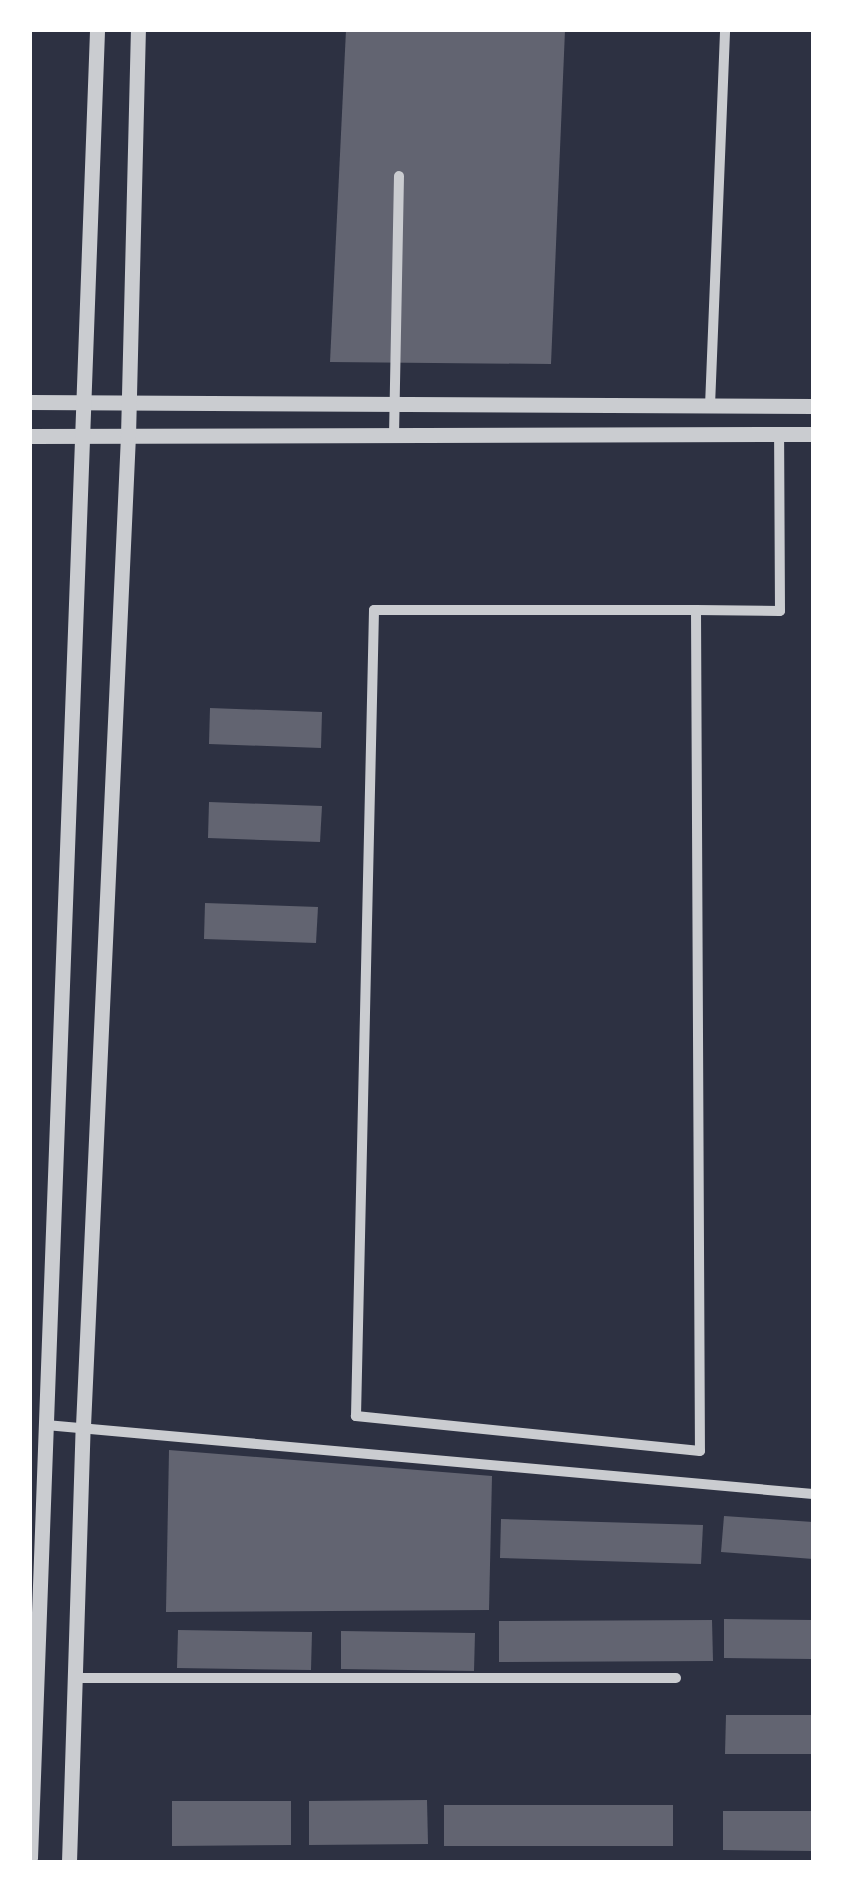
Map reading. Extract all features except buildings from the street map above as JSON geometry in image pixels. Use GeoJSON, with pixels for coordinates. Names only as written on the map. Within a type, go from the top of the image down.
{"type":"FeatureCollection","features":[{"type":"Feature","properties":{"kind":"street"},"geometry":{"type":"LineString","coordinates":[[30,1858],[98,30]]}},
{"type":"Feature","properties":{"kind":"street"},"geometry":{"type":"LineString","coordinates":[[69,1862],[83,1426],[128,436],[138,30]]}},
{"type":"Feature","properties":{"kind":"street"},"geometry":{"type":"LineString","coordinates":[[710,406],[725,30]]}},
{"type":"Feature","properties":{"kind":"street"},"geometry":{"type":"LineString","coordinates":[[394,436],[399,176]]}},
{"type":"Feature","properties":{"kind":"street"},"geometry":{"type":"LineString","coordinates":[[30,402],[813,406]]}},
{"type":"Feature","properties":{"kind":"street"},"geometry":{"type":"LineString","coordinates":[[696,610],[700,1451],[356,1416],[374,610],[696,610],[780,611],[779,434]]}},
{"type":"Feature","properties":{"kind":"street"},"geometry":{"type":"LineString","coordinates":[[30,436],[813,434]]}},
{"type":"Feature","properties":{"kind":"street"},"geometry":{"type":"LineString","coordinates":[[46,1425],[813,1494]]}},
{"type":"Feature","properties":{"kind":"street"},"geometry":{"type":"LineString","coordinates":[[76,1678],[676,1678]]}}]}
